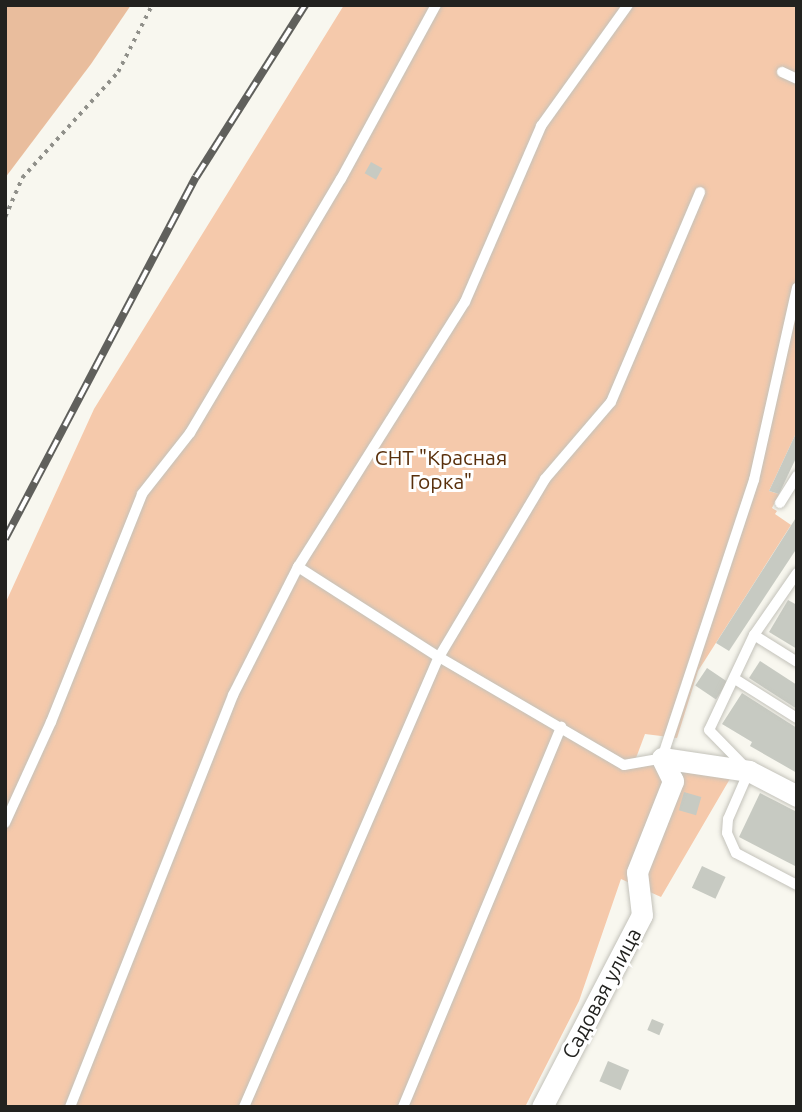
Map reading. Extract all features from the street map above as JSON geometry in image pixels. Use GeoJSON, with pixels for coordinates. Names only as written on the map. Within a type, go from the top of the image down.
{"type":"FeatureCollection","features":[{"type":"Feature","properties":{"kind":"street"},"geometry":{"type":"LineString","coordinates":[[662,758],[750,771],[797,796]]}},
{"type":"Feature","properties":{"kind":"street","name":"Садовая улица"},"geometry":{"type":"LineString","coordinates":[[542,1107],[642,915],[637,872],[673,781],[662,758]]}},
{"type":"Feature","properties":{"kind":"lane"},"geometry":{"type":"LineString","coordinates":[[5,823],[51,722],[142,494],[190,433],[341,178],[436,5]]}},
{"type":"Feature","properties":{"kind":"lane"},"geometry":{"type":"LineString","coordinates":[[70,1107],[233,695],[298,567],[465,302],[541,126],[628,5]]}},
{"type":"Feature","properties":{"kind":"lane"},"geometry":{"type":"LineString","coordinates":[[782,72],[797,79]]}},
{"type":"Feature","properties":{"kind":"lane"},"geometry":{"type":"LineString","coordinates":[[244,1107],[439,657],[545,479],[611,402],[700,192]]}},
{"type":"Feature","properties":{"kind":"lane"},"geometry":{"type":"LineString","coordinates":[[298,567],[439,657],[624,765],[662,758],[754,480],[797,288]]}},
{"type":"Feature","properties":{"kind":"lane"},"geometry":{"type":"LineString","coordinates":[[780,503],[797,476]]}},
{"type":"Feature","properties":{"kind":"lane"},"geometry":{"type":"LineString","coordinates":[[795,578],[754,635],[709,730],[750,771],[728,819],[727,833],[736,853],[797,884]]}},
{"type":"Feature","properties":{"kind":"lane"},"geometry":{"type":"LineString","coordinates":[[754,635],[797,662]]}},
{"type":"Feature","properties":{"kind":"lane"},"geometry":{"type":"LineString","coordinates":[[735,679],[797,718]]}},
{"type":"Feature","properties":{"kind":"lane"},"geometry":{"type":"LineString","coordinates":[[403,1107],[561,727]]}},
{"type":"Feature","properties":{"kind":"path"},"geometry":{"type":"LineString","coordinates":[[5,217],[22,178],[118,72],[152,5]]}},
{"type":"Feature","properties":{"kind":"green space","name":"СНТ \"Красная Горка\""},"geometry":{"type":"Polygon","coordinates":[[[344,5],[797,5],[797,431],[769,491],[779,494],[772,508],[777,511],[775,514],[791,525],[698,671],[677,738],[645,734],[636,758],[731,777],[661,897],[621,879],[579,1001],[525,1107],[5,1107],[5,604],[94,409],[344,5]]]}},
{"type":"Feature","properties":{"kind":"shaded area"},"geometry":{"type":"Polygon","coordinates":[[[5,5],[131,5],[91,64],[5,178],[5,5]]]}},
{"type":"Feature","properties":{"kind":"building"},"geometry":{"type":"Polygon","coordinates":[[[371,162],[382,168],[376,180],[365,173],[371,162]]]}},
{"type":"Feature","properties":{"kind":"building"},"geometry":{"type":"Polygon","coordinates":[[[797,431],[797,456],[779,494],[769,491],[797,431]]]}},
{"type":"Feature","properties":{"kind":"building"},"geometry":{"type":"Polygon","coordinates":[[[797,516],[797,548],[729,651],[716,643],[797,516]]]}},
{"type":"Feature","properties":{"kind":"building"},"geometry":{"type":"Polygon","coordinates":[[[788,600],[797,605],[797,649],[769,632],[788,600]]]}},
{"type":"Feature","properties":{"kind":"building"},"geometry":{"type":"Polygon","coordinates":[[[760,661],[797,685],[797,709],[749,678],[760,661]]]}},
{"type":"Feature","properties":{"kind":"building"},"geometry":{"type":"Polygon","coordinates":[[[707,668],[728,682],[716,699],[695,685],[707,668]]]}},
{"type":"Feature","properties":{"kind":"building"},"geometry":{"type":"Polygon","coordinates":[[[742,693],[797,728],[797,773],[750,746],[752,742],[722,724],[742,693]]]}},
{"type":"Feature","properties":{"kind":"building"},"geometry":{"type":"Polygon","coordinates":[[[684,792],[701,797],[696,815],[679,810],[684,792]]]}},
{"type":"Feature","properties":{"kind":"building"},"geometry":{"type":"Polygon","coordinates":[[[760,793],[797,812],[797,867],[739,837],[760,793]]]}},
{"type":"Feature","properties":{"kind":"building"},"geometry":{"type":"Polygon","coordinates":[[[702,866],[726,877],[715,899],[692,888],[702,866]]]}},
{"type":"Feature","properties":{"kind":"building"},"geometry":{"type":"Polygon","coordinates":[[[652,1019],[664,1024],[659,1035],[647,1030],[652,1019]]]}},
{"type":"Feature","properties":{"kind":"building"},"geometry":{"type":"Polygon","coordinates":[[[608,1061],[629,1070],[621,1090],[599,1081],[608,1061]]]}},
{"type":"Feature","properties":{"kind":"railway"},"geometry":{"type":"LineString","coordinates":[[5,539],[196,177],[305,5]]}}]}
